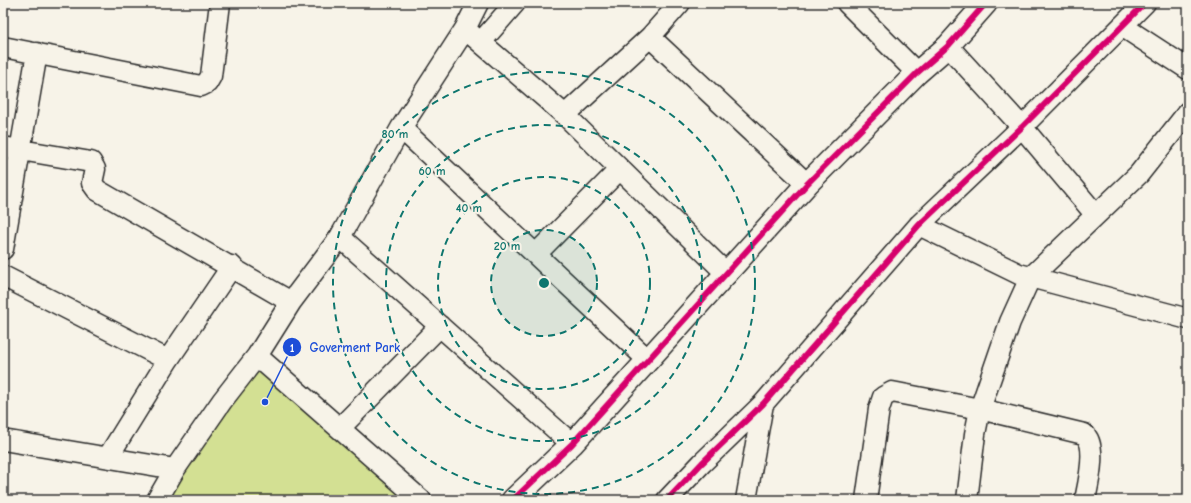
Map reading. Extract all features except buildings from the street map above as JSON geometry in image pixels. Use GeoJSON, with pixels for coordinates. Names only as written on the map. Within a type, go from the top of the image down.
{"type":"FeatureCollection","features":[{"type":"Feature","properties":{"kind":"street"},"geometry":{"type":"LineString","coordinates":[[3,47],[196,86],[205,85],[211,76],[220,3]]}},
{"type":"Feature","properties":{"kind":"street"},"geometry":{"type":"LineString","coordinates":[[157,500],[175,468],[222,401],[257,356],[291,302],[340,237],[401,128],[465,30],[478,3]]}},
{"type":"Feature","properties":{"kind":"street"},"geometry":{"type":"LineString","coordinates":[[481,42],[516,3]]}},
{"type":"Feature","properties":{"kind":"street"},"geometry":{"type":"LineString","coordinates":[[565,115],[650,37],[680,3]]}},
{"type":"Feature","properties":{"kind":"street"},"geometry":{"type":"LineString","coordinates":[[847,3],[917,73]]}},
{"type":"Feature","properties":{"kind":"street"},"geometry":{"type":"LineString","coordinates":[[513,500],[572,444],[807,184],[917,73],[948,46],[986,3]]}},
{"type":"Feature","properties":{"kind":"street"},"geometry":{"type":"LineString","coordinates":[[667,500],[702,462],[763,404],[919,225],[1022,127],[1145,3]]}},
{"type":"Feature","properties":{"kind":"street"},"geometry":{"type":"LineString","coordinates":[[1122,26],[1188,70]]}},
{"type":"Feature","properties":{"kind":"street"},"geometry":{"type":"LineString","coordinates":[[465,30],[481,42],[565,115],[727,274]]}},
{"type":"Feature","properties":{"kind":"street"},"geometry":{"type":"LineString","coordinates":[[650,37],[807,184]]}},
{"type":"Feature","properties":{"kind":"street"},"geometry":{"type":"LineString","coordinates":[[948,46],[1022,127],[1095,214]]}},
{"type":"Feature","properties":{"kind":"street"},"geometry":{"type":"LineString","coordinates":[[3,249],[12,149],[37,53]]}},
{"type":"Feature","properties":{"kind":"street"},"geometry":{"type":"LineString","coordinates":[[967,500],[975,434],[980,409],[1010,322],[1030,278],[1095,214],[1139,174],[1188,112]]}},
{"type":"Feature","properties":{"kind":"street"},"geometry":{"type":"LineString","coordinates":[[401,128],[648,360]]}},
{"type":"Feature","properties":{"kind":"street"},"geometry":{"type":"LineString","coordinates":[[12,149],[91,162],[95,169],[92,183],[94,188],[129,210],[232,266],[291,302]]}},
{"type":"Feature","properties":{"kind":"street"},"geometry":{"type":"LineString","coordinates":[[536,254],[620,169]]}},
{"type":"Feature","properties":{"kind":"street"},"geometry":{"type":"LineString","coordinates":[[919,225],[1008,270],[1030,278],[1188,319]]}},
{"type":"Feature","properties":{"kind":"street"},"geometry":{"type":"LineString","coordinates":[[340,237],[572,444]]}},
{"type":"Feature","properties":{"kind":"street"},"geometry":{"type":"LineString","coordinates":[[108,457],[168,360],[232,266]]}},
{"type":"Feature","properties":{"kind":"street"},"geometry":{"type":"LineString","coordinates":[[3,276],[168,360]]}},
{"type":"Feature","properties":{"kind":"street"},"geometry":{"type":"LineString","coordinates":[[340,428],[440,326]]}},
{"type":"Feature","properties":{"kind":"street"},"geometry":{"type":"LineString","coordinates":[[257,356],[421,500]]}},
{"type":"Feature","properties":{"kind":"street"},"geometry":{"type":"LineString","coordinates":[[866,500],[879,409],[883,397],[892,392],[980,409],[1080,432],[1090,440],[1091,456],[1085,500]]}},
{"type":"Feature","properties":{"kind":"street"},"geometry":{"type":"LineString","coordinates":[[746,500],[763,404]]}},
{"type":"Feature","properties":{"kind":"street"},"geometry":{"type":"LineString","coordinates":[[3,440],[175,468]]}},
{"type":"Feature","properties":{"kind":"green space"},"geometry":{"type":"Polygon","coordinates":[[[256,368],[410,500],[167,500],[182,472],[256,368]]]}},
{"type":"Feature","properties":{"kind":"cycle path"},"geometry":{"type":"LineString","coordinates":[[513,500],[572,444],[807,184],[917,73],[948,46],[986,3]]}},
{"type":"Feature","properties":{"kind":"cycle path"},"geometry":{"type":"LineString","coordinates":[[667,500],[702,463],[763,404],[919,225],[1022,127],[1145,3]]}},
{"type":"Feature","properties":{"kind":"place","name":"Goverment Park"},"geometry":{"type":"Point","coordinates":[265,402]}}]}
